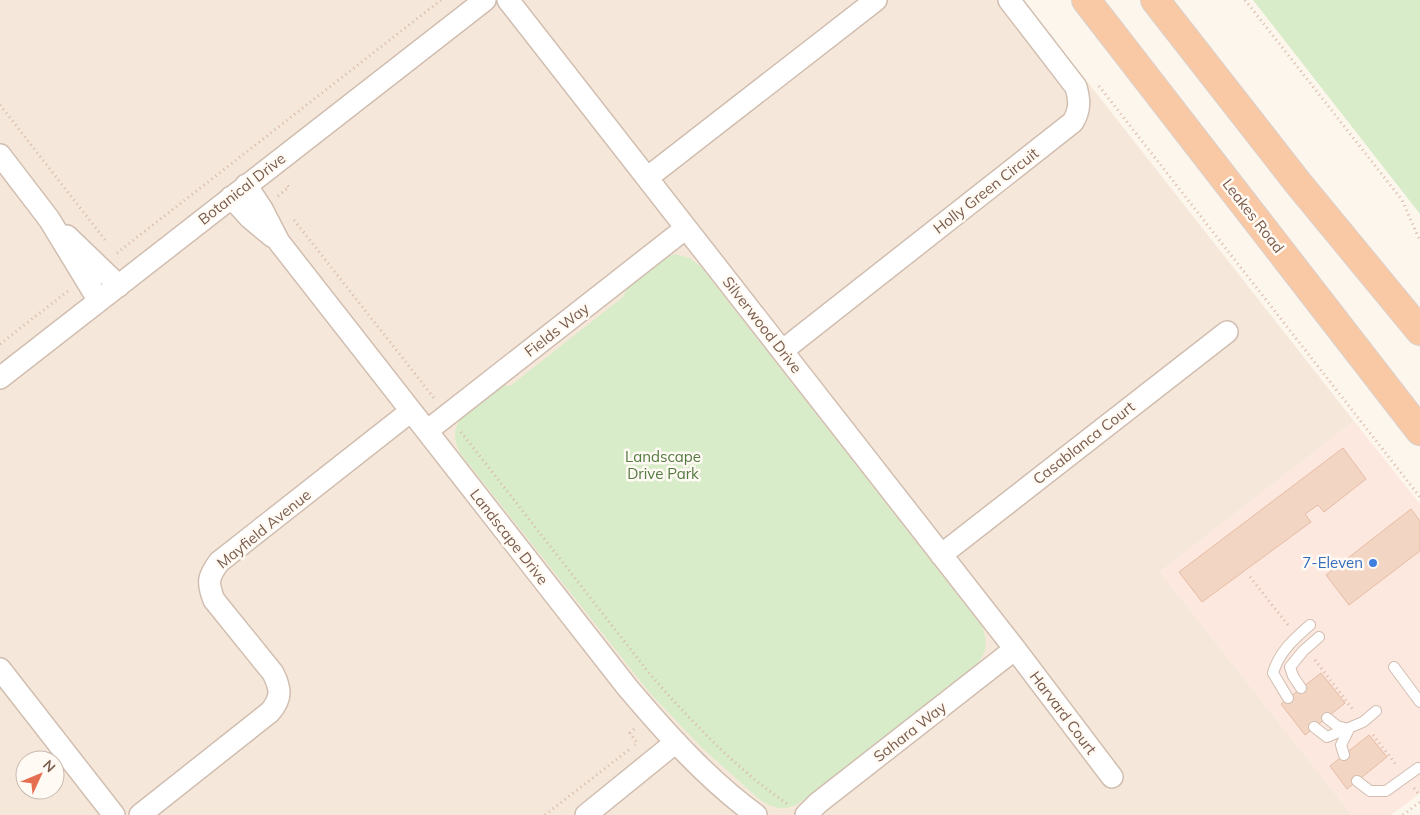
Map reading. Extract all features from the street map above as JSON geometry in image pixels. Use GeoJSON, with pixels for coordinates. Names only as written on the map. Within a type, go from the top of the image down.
{"type":"FeatureCollection","features":[{"type":"Feature","properties":{"kind":"highway","name":"Leakes Road"},"geometry":{"type":"LineString","coordinates":[[1086,0],[1420,431]]}},
{"type":"Feature","properties":{"kind":"highway"},"geometry":{"type":"LineString","coordinates":[[1155,0],[1298,183],[1420,331]]}},
{"type":"Feature","properties":{"kind":"street","name":"Botanical Drive"},"geometry":{"type":"LineString","coordinates":[[0,378],[485,0]]}},
{"type":"Feature","properties":{"kind":"street","name":"Silverwood Drive"},"geometry":{"type":"LineString","coordinates":[[508,0],[1015,649]]}},
{"type":"Feature","properties":{"kind":"street"},"geometry":{"type":"LineString","coordinates":[[647,178],[876,0]]}},
{"type":"Feature","properties":{"kind":"street","name":"Holly Green Circuit"},"geometry":{"type":"LineString","coordinates":[[782,351],[1073,122],[1080,106],[1076,87],[1009,0]]}},
{"type":"Feature","properties":{"kind":"street"},"geometry":{"type":"LineString","coordinates":[[0,155],[91,272],[99,301]]}},
{"type":"Feature","properties":{"kind":"street","name":"Landscape Drive"},"geometry":{"type":"LineString","coordinates":[[239,191],[250,218],[279,242],[621,680],[708,776],[756,815]]}},
{"type":"Feature","properties":{"kind":"street","name":"Fields Way"},"geometry":{"type":"LineString","coordinates":[[427,431],[686,228]]}},
{"type":"Feature","properties":{"kind":"street"},"geometry":{"type":"LineString","coordinates":[[91,272],[119,286]]}},
{"type":"Feature","properties":{"kind":"street","name":"Casablanca Court"},"geometry":{"type":"LineString","coordinates":[[941,555],[1227,332]]}},
{"type":"Feature","properties":{"kind":"street","name":"Mayfield Avenue"},"geometry":{"type":"LineString","coordinates":[[140,815],[276,706],[279,685],[273,673],[214,600],[209,587],[212,572],[219,562],[412,411]]}},
{"type":"Feature","properties":{"kind":"street","name":"Harvard Court"},"geometry":{"type":"LineString","coordinates":[[1015,649],[1112,777]]}},
{"type":"Feature","properties":{"kind":"street","name":"Sahara Way"},"geometry":{"type":"LineString","coordinates":[[798,811],[818,803],[1015,649]]}},
{"type":"Feature","properties":{"kind":"street"},"geometry":{"type":"LineString","coordinates":[[0,669],[114,815]]}},
{"type":"Feature","properties":{"kind":"street"},"geometry":{"type":"LineString","coordinates":[[586,815],[676,742]]}},
{"type":"Feature","properties":{"kind":"lane"},"geometry":{"type":"LineString","coordinates":[[1288,698],[1273,673],[1277,660],[1310,625]]}},
{"type":"Feature","properties":{"kind":"lane"},"geometry":{"type":"LineString","coordinates":[[1301,688],[1293,676],[1290,667],[1319,637]]}},
{"type":"Feature","properties":{"kind":"lane"},"geometry":{"type":"LineString","coordinates":[[1394,667],[1420,702]]}},
{"type":"Feature","properties":{"kind":"lane"},"geometry":{"type":"LineString","coordinates":[[1314,728],[1327,737],[1349,729],[1376,711]]}},
{"type":"Feature","properties":{"kind":"lane"},"geometry":{"type":"LineString","coordinates":[[1327,718],[1337,726],[1349,729]]}},
{"type":"Feature","properties":{"kind":"lane"},"geometry":{"type":"LineString","coordinates":[[1344,755],[1341,745],[1349,729]]}},
{"type":"Feature","properties":{"kind":"lane"},"geometry":{"type":"LineString","coordinates":[[1357,781],[1370,791],[1386,790],[1418,768]]}},
{"type":"Feature","properties":{"kind":"path"},"geometry":{"type":"LineString","coordinates":[[0,344],[442,0]]}},
{"type":"Feature","properties":{"kind":"path"},"geometry":{"type":"LineString","coordinates":[[1245,0],[1402,200],[1420,241]]}},
{"type":"Feature","properties":{"kind":"path"},"geometry":{"type":"LineString","coordinates":[[1098,84],[1420,497]]}},
{"type":"Feature","properties":{"kind":"path"},"geometry":{"type":"LineString","coordinates":[[0,106],[110,246]]}},
{"type":"Feature","properties":{"kind":"path"},"geometry":{"type":"LineString","coordinates":[[254,146],[289,187],[276,198]]}},
{"type":"Feature","properties":{"kind":"path"},"geometry":{"type":"LineString","coordinates":[[288,213],[614,629],[671,698],[729,756],[798,811]]}},
{"type":"Feature","properties":{"kind":"path"},"geometry":{"type":"LineString","coordinates":[[1250,576],[1297,637]]}},
{"type":"Feature","properties":{"kind":"path"},"geometry":{"type":"LineString","coordinates":[[1306,649],[1420,796]]}},
{"type":"Feature","properties":{"kind":"path"},"geometry":{"type":"LineString","coordinates":[[545,815],[637,743],[630,733],[671,698]]}},
{"type":"Feature","properties":{"kind":"path"},"geometry":{"type":"LineString","coordinates":[[1403,815],[1420,802]]}},
{"type":"Feature","properties":{"kind":"shaded area"},"geometry":{"type":"Polygon","coordinates":[[[0,0],[1023,0],[1354,421],[1160,572],[1352,815],[0,815],[0,0]]]}},
{"type":"Feature","properties":{"kind":"shaded area"},"geometry":{"type":"Polygon","coordinates":[[[1354,421],[1420,504],[1420,793],[1391,815],[1352,815],[1160,572],[1354,421]]]}},
{"type":"Feature","properties":{"kind":"green space"},"geometry":{"type":"Polygon","coordinates":[[[1253,0],[1420,0],[1420,214],[1253,0]]]}},
{"type":"Feature","properties":{"kind":"green space","name":"Landscape Drive Park"},"geometry":{"type":"Polygon","coordinates":[[[675,254],[690,258],[701,267],[984,631],[986,642],[984,653],[974,667],[804,800],[786,808],[770,805],[759,799],[701,747],[649,692],[460,453],[455,438],[459,421],[500,385],[510,386],[623,297],[628,286],[661,260],[675,254]]]}},
{"type":"Feature","properties":{"kind":"building"},"geometry":{"type":"Polygon","coordinates":[[[1343,448],[1366,479],[1324,512],[1318,505],[1305,514],[1311,522],[1202,602],[1179,572],[1343,448]]]}},
{"type":"Feature","properties":{"kind":"building","name":"7-Eleven"},"geometry":{"type":"Polygon","coordinates":[[[1411,509],[1420,521],[1420,551],[1349,605],[1326,575],[1411,509]]]}},
{"type":"Feature","properties":{"kind":"building"},"geometry":{"type":"Polygon","coordinates":[[[1321,673],[1345,703],[1305,735],[1281,704],[1321,673]]]}},
{"type":"Feature","properties":{"kind":"building"},"geometry":{"type":"Polygon","coordinates":[[[1369,735],[1387,757],[1347,789],[1330,766],[1369,735]]]}},
{"type":"Feature","properties":{"kind":"place","name":"7-Eleven"},"geometry":{"type":"Point","coordinates":[1373,563]}}]}
